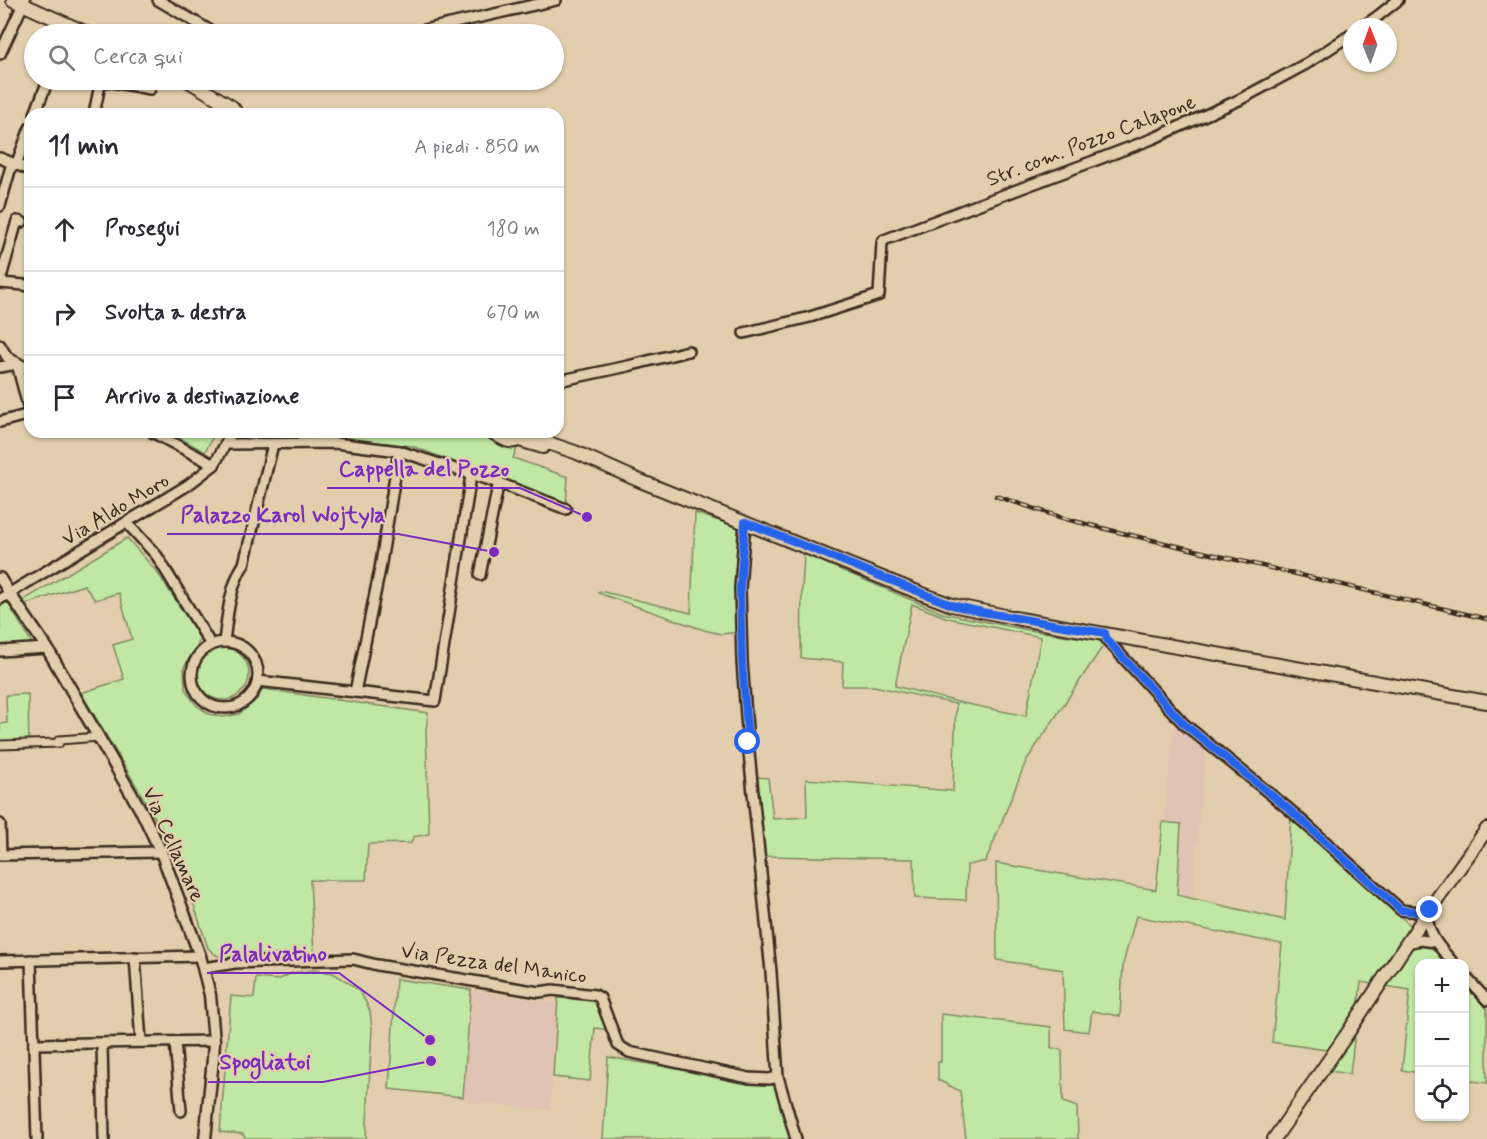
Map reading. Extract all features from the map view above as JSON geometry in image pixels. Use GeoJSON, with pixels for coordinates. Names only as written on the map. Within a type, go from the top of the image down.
{"type":"FeatureCollection","features":[{"type":"Feature","properties":{"kind":"main road"},"geometry":{"type":"LineString","coordinates":[[20,2],[57,24]]}},
{"type":"Feature","properties":{"kind":"main road"},"geometry":{"type":"LineString","coordinates":[[201,90],[227,108]]}},
{"type":"Feature","properties":{"kind":"main road"},"geometry":{"type":"LineString","coordinates":[[502,438],[513,442],[519,438]]}},
{"type":"Feature","properties":{"kind":"main road"},"geometry":{"type":"LineString","coordinates":[[528,438],[588,459],[952,605],[1487,702]]}},
{"type":"Feature","properties":{"kind":"main road"},"geometry":{"type":"LineString","coordinates":[[538,438],[588,459]]}},
{"type":"Feature","properties":{"kind":"main road"},"geometry":{"type":"LineString","coordinates":[[1274,1139],[1346,1037],[1427,913],[1487,829]]}},
{"type":"Feature","properties":{"kind":"street"},"geometry":{"type":"LineString","coordinates":[[158,0],[199,24]]}},
{"type":"Feature","properties":{"kind":"street"},"geometry":{"type":"LineString","coordinates":[[450,24],[556,0]]}},
{"type":"Feature","properties":{"kind":"street"},"geometry":{"type":"LineString","coordinates":[[1374,18],[1398,0]]}},
{"type":"Feature","properties":{"kind":"street"},"geometry":{"type":"LineString","coordinates":[[1,48],[20,2]]}},
{"type":"Feature","properties":{"kind":"street","name":"Str. com. Pozzo Calapone"},"geometry":{"type":"LineString","coordinates":[[744,333],[810,317],[879,294],[884,240],[1152,139],[1239,100],[1306,64],[1343,39]]}},
{"type":"Feature","properties":{"kind":"street"},"geometry":{"type":"LineString","coordinates":[[37,108],[44,90]]}},
{"type":"Feature","properties":{"kind":"street"},"geometry":{"type":"LineString","coordinates":[[95,108],[99,90]]}},
{"type":"Feature","properties":{"kind":"street"},"geometry":{"type":"LineString","coordinates":[[0,206],[24,142]]}},
{"type":"Feature","properties":{"kind":"street"},"geometry":{"type":"LineString","coordinates":[[0,158],[24,168]]}},
{"type":"Feature","properties":{"kind":"street"},"geometry":{"type":"LineString","coordinates":[[22,222],[17,221],[0,282],[24,285]]}},
{"type":"Feature","properties":{"kind":"street"},"geometry":{"type":"LineString","coordinates":[[0,345],[8,357],[24,367]]}},
{"type":"Feature","properties":{"kind":"street"},"geometry":{"type":"LineString","coordinates":[[564,380],[688,351]]}},
{"type":"Feature","properties":{"kind":"street"},"geometry":{"type":"LineString","coordinates":[[0,367],[17,364]]}},
{"type":"Feature","properties":{"kind":"street"},"geometry":{"type":"LineString","coordinates":[[17,364],[24,391]]}},
{"type":"Feature","properties":{"kind":"street"},"geometry":{"type":"LineString","coordinates":[[0,422],[24,416]]}},
{"type":"Feature","properties":{"kind":"street"},"geometry":{"type":"LineString","coordinates":[[163,438],[214,465]]}},
{"type":"Feature","properties":{"kind":"street","name":"Via Aldo Moro"},"geometry":{"type":"LineString","coordinates":[[5,596],[188,485],[214,465],[229,438]]}},
{"type":"Feature","properties":{"kind":"street"},"geometry":{"type":"LineString","coordinates":[[226,444],[335,443],[399,451],[434,461],[471,476],[499,482],[566,509]]}},
{"type":"Feature","properties":{"kind":"street"},"geometry":{"type":"LineString","coordinates":[[224,642],[237,574],[244,564],[273,444]]}},
{"type":"Feature","properties":{"kind":"street"},"geometry":{"type":"LineString","coordinates":[[355,692],[380,568],[399,451]]}},
{"type":"Feature","properties":{"kind":"street"},"geometry":{"type":"LineString","coordinates":[[258,681],[435,701],[471,476]]}},
{"type":"Feature","properties":{"kind":"street"},"geometry":{"type":"LineString","coordinates":[[480,575],[499,482]]}},
{"type":"Feature","properties":{"kind":"street"},"geometry":{"type":"LineString","coordinates":[[126,522],[157,556],[211,645]]}},
{"type":"Feature","properties":{"kind":"street"},"geometry":{"type":"LineString","coordinates":[[745,522],[740,588],[748,742],[771,972],[778,1077],[796,1139]]}},
{"type":"Feature","properties":{"kind":"street"},"geometry":{"type":"LineString","coordinates":[[0,578],[5,596]]}},
{"type":"Feature","properties":{"kind":"street","name":"Via Cellamare"},"geometry":{"type":"LineString","coordinates":[[5,596],[47,648],[143,814],[161,852],[200,956],[210,995],[214,1041],[205,1139]]}},
{"type":"Feature","properties":{"kind":"street"},"geometry":{"type":"LineString","coordinates":[[1105,633],[1107,640],[1120,655],[1184,724],[1290,810],[1401,910],[1427,913],[1429,931],[1435,942],[1450,959]]}},
{"type":"Feature","properties":{"kind":"street"},"geometry":{"type":"LineString","coordinates":[[224,642],[234,643],[251,653],[258,671],[258,681],[254,692],[237,706],[226,708],[205,701],[197,693],[192,671],[195,660],[202,651],[211,645],[224,642]]}},
{"type":"Feature","properties":{"kind":"street"},"geometry":{"type":"LineString","coordinates":[[0,651],[47,648]]}},
{"type":"Feature","properties":{"kind":"street"},"geometry":{"type":"LineString","coordinates":[[0,745],[59,743],[59,740],[99,737]]}},
{"type":"Feature","properties":{"kind":"street"},"geometry":{"type":"LineString","coordinates":[[0,824],[1,855],[161,852]]}},
{"type":"Feature","properties":{"kind":"street"},"geometry":{"type":"LineString","coordinates":[[1407,943],[1420,940],[1435,942]]}},
{"type":"Feature","properties":{"kind":"street"},"geometry":{"type":"LineString","coordinates":[[0,961],[200,956]]}},
{"type":"Feature","properties":{"kind":"street"},"geometry":{"type":"LineString","coordinates":[[135,957],[141,1042]]}},
{"type":"Feature","properties":{"kind":"street","name":"Via Pezza del Manico"},"geometry":{"type":"LineString","coordinates":[[204,968],[235,963],[353,959],[539,992],[553,990],[595,995],[600,998],[618,1046],[628,1052],[749,1078],[778,1077]]}},
{"type":"Feature","properties":{"kind":"street"},"geometry":{"type":"LineString","coordinates":[[31,960],[37,1139]]}},
{"type":"Feature","properties":{"kind":"street"},"geometry":{"type":"LineString","coordinates":[[1469,980],[1487,1000]]}},
{"type":"Feature","properties":{"kind":"street"},"geometry":{"type":"LineString","coordinates":[[34,1044],[214,1041]]}},
{"type":"Feature","properties":{"kind":"street"},"geometry":{"type":"LineString","coordinates":[[175,1042],[181,1111]]}},
{"type":"Feature","properties":{"kind":"street"},"geometry":{"type":"LineString","coordinates":[[102,1043],[104,1139]]}},
{"type":"Feature","properties":{"kind":"shaded area"},"geometry":{"type":"Polygon","coordinates":[[[1175,721],[1206,751],[1192,897],[1176,895],[1181,824],[1163,822],[1175,721]]]}},
{"type":"Feature","properties":{"kind":"shaded area"},"geometry":{"type":"Polygon","coordinates":[[[471,990],[558,1003],[550,1110],[475,1103],[463,1097],[471,990]]]}},
{"type":"Feature","properties":{"kind":"green space"},"geometry":{"type":"Polygon","coordinates":[[[180,438],[212,438],[205,452],[180,438]]]}},
{"type":"Feature","properties":{"kind":"green space"},"geometry":{"type":"Polygon","coordinates":[[[239,438],[299,438],[242,440],[239,438]]]}},
{"type":"Feature","properties":{"kind":"green space"},"geometry":{"type":"Polygon","coordinates":[[[337,438],[491,438],[504,445],[518,446],[513,458],[568,477],[566,505],[412,446],[337,438]]]}},
{"type":"Feature","properties":{"kind":"green space"},"geometry":{"type":"Polygon","coordinates":[[[695,513],[743,529],[739,632],[721,634],[704,630],[598,593],[600,591],[691,613],[695,513]]]}},
{"type":"Feature","properties":{"kind":"green space"},"geometry":{"type":"Polygon","coordinates":[[[127,538],[157,572],[199,636],[198,645],[184,667],[185,689],[196,705],[209,714],[223,717],[239,714],[258,698],[263,689],[428,713],[426,730],[429,834],[413,837],[411,843],[368,844],[366,880],[310,880],[314,954],[225,958],[216,955],[208,948],[178,856],[81,693],[124,679],[113,645],[132,639],[119,593],[95,600],[84,585],[26,604],[24,600],[127,538]]]}},
{"type":"Feature","properties":{"kind":"green space"},"geometry":{"type":"Polygon","coordinates":[[[804,554],[942,613],[1105,643],[1026,761],[986,861],[967,865],[966,900],[915,898],[914,859],[765,856],[757,777],[768,778],[773,819],[807,817],[806,779],[953,791],[956,704],[874,686],[842,686],[843,662],[801,658],[804,554]],[[912,604],[895,686],[1026,716],[1041,637],[948,618],[912,604]]]}},
{"type":"Feature","properties":{"kind":"green space"},"geometry":{"type":"Polygon","coordinates":[[[6,602],[32,643],[29,645],[0,646],[0,605],[6,602]]]}},
{"type":"Feature","properties":{"kind":"green space"},"geometry":{"type":"Polygon","coordinates":[[[223,648],[233,650],[241,656],[247,664],[249,674],[247,684],[241,692],[233,698],[223,700],[213,698],[205,692],[199,684],[197,674],[199,664],[205,656],[213,650],[223,648]]]}},
{"type":"Feature","properties":{"kind":"green space"},"geometry":{"type":"Polygon","coordinates":[[[28,694],[29,749],[0,749],[0,724],[7,723],[6,695],[28,694]]]}},
{"type":"Feature","properties":{"kind":"green space"},"geometry":{"type":"Polygon","coordinates":[[[1291,815],[1425,939],[1443,959],[1415,959],[1415,1072],[1402,1070],[1410,990],[1361,982],[1350,1074],[1330,1071],[1333,1051],[1272,1042],[1282,944],[1136,916],[1123,964],[1120,1016],[1092,1011],[1089,1032],[1065,1029],[1063,970],[997,960],[996,863],[1156,890],[1163,822],[1181,824],[1177,895],[1285,920],[1291,815]]]}},
{"type":"Feature","properties":{"kind":"green space"},"geometry":{"type":"Polygon","coordinates":[[[313,970],[333,973],[348,982],[361,993],[370,1011],[372,1029],[366,1139],[245,1139],[243,1134],[220,1132],[231,996],[254,998],[256,978],[278,980],[292,973],[313,970]]]}},
{"type":"Feature","properties":{"kind":"green space"},"geometry":{"type":"Polygon","coordinates":[[[396,979],[471,990],[463,1097],[389,1089],[396,979]]]}},
{"type":"Feature","properties":{"kind":"green space"},"geometry":{"type":"Polygon","coordinates":[[[1469,988],[1487,1009],[1487,1083],[1469,1081],[1469,988]]]}},
{"type":"Feature","properties":{"kind":"green space"},"geometry":{"type":"Polygon","coordinates":[[[558,998],[594,1001],[601,1007],[610,1030],[595,1028],[590,1081],[553,1077],[558,998]]]}},
{"type":"Feature","properties":{"kind":"green space"},"geometry":{"type":"Polygon","coordinates":[[[941,1014],[1051,1027],[1051,1048],[1062,1050],[1063,1102],[1077,1107],[1078,1139],[966,1139],[960,1091],[938,1080],[938,1062],[941,1062],[941,1014]]]}},
{"type":"Feature","properties":{"kind":"green space"},"geometry":{"type":"Polygon","coordinates":[[[608,1057],[735,1082],[778,1086],[794,1139],[603,1139],[608,1057]]]}},
{"type":"Feature","properties":{"kind":"railway"},"geometry":{"type":"LineString","coordinates":[[996,496],[1066,519],[1487,619]]}},
{"type":"Feature","properties":{"kind":"place","name":"Cappella del Pozzo"},"geometry":{"type":"Point","coordinates":[587,517]}},
{"type":"Feature","properties":{"kind":"place","name":"Palazzo Karol Wojtyla"},"geometry":{"type":"Point","coordinates":[494,552]}},
{"type":"Feature","properties":{"kind":"place","name":"Palalivatino"},"geometry":{"type":"Point","coordinates":[430,1040]}},
{"type":"Feature","properties":{"kind":"place","name":"Spogliatoi"},"geometry":{"type":"Point","coordinates":[431,1061]}},
{"type":"Feature","properties":{"kind":"route"},"geometry":{"type":"LineString","coordinates":[[748,742],[740,588],[745,522],[952,605],[1105,633],[1107,640],[1184,724],[1290,810],[1401,910],[1427,913],[1430,910]]}}]}
